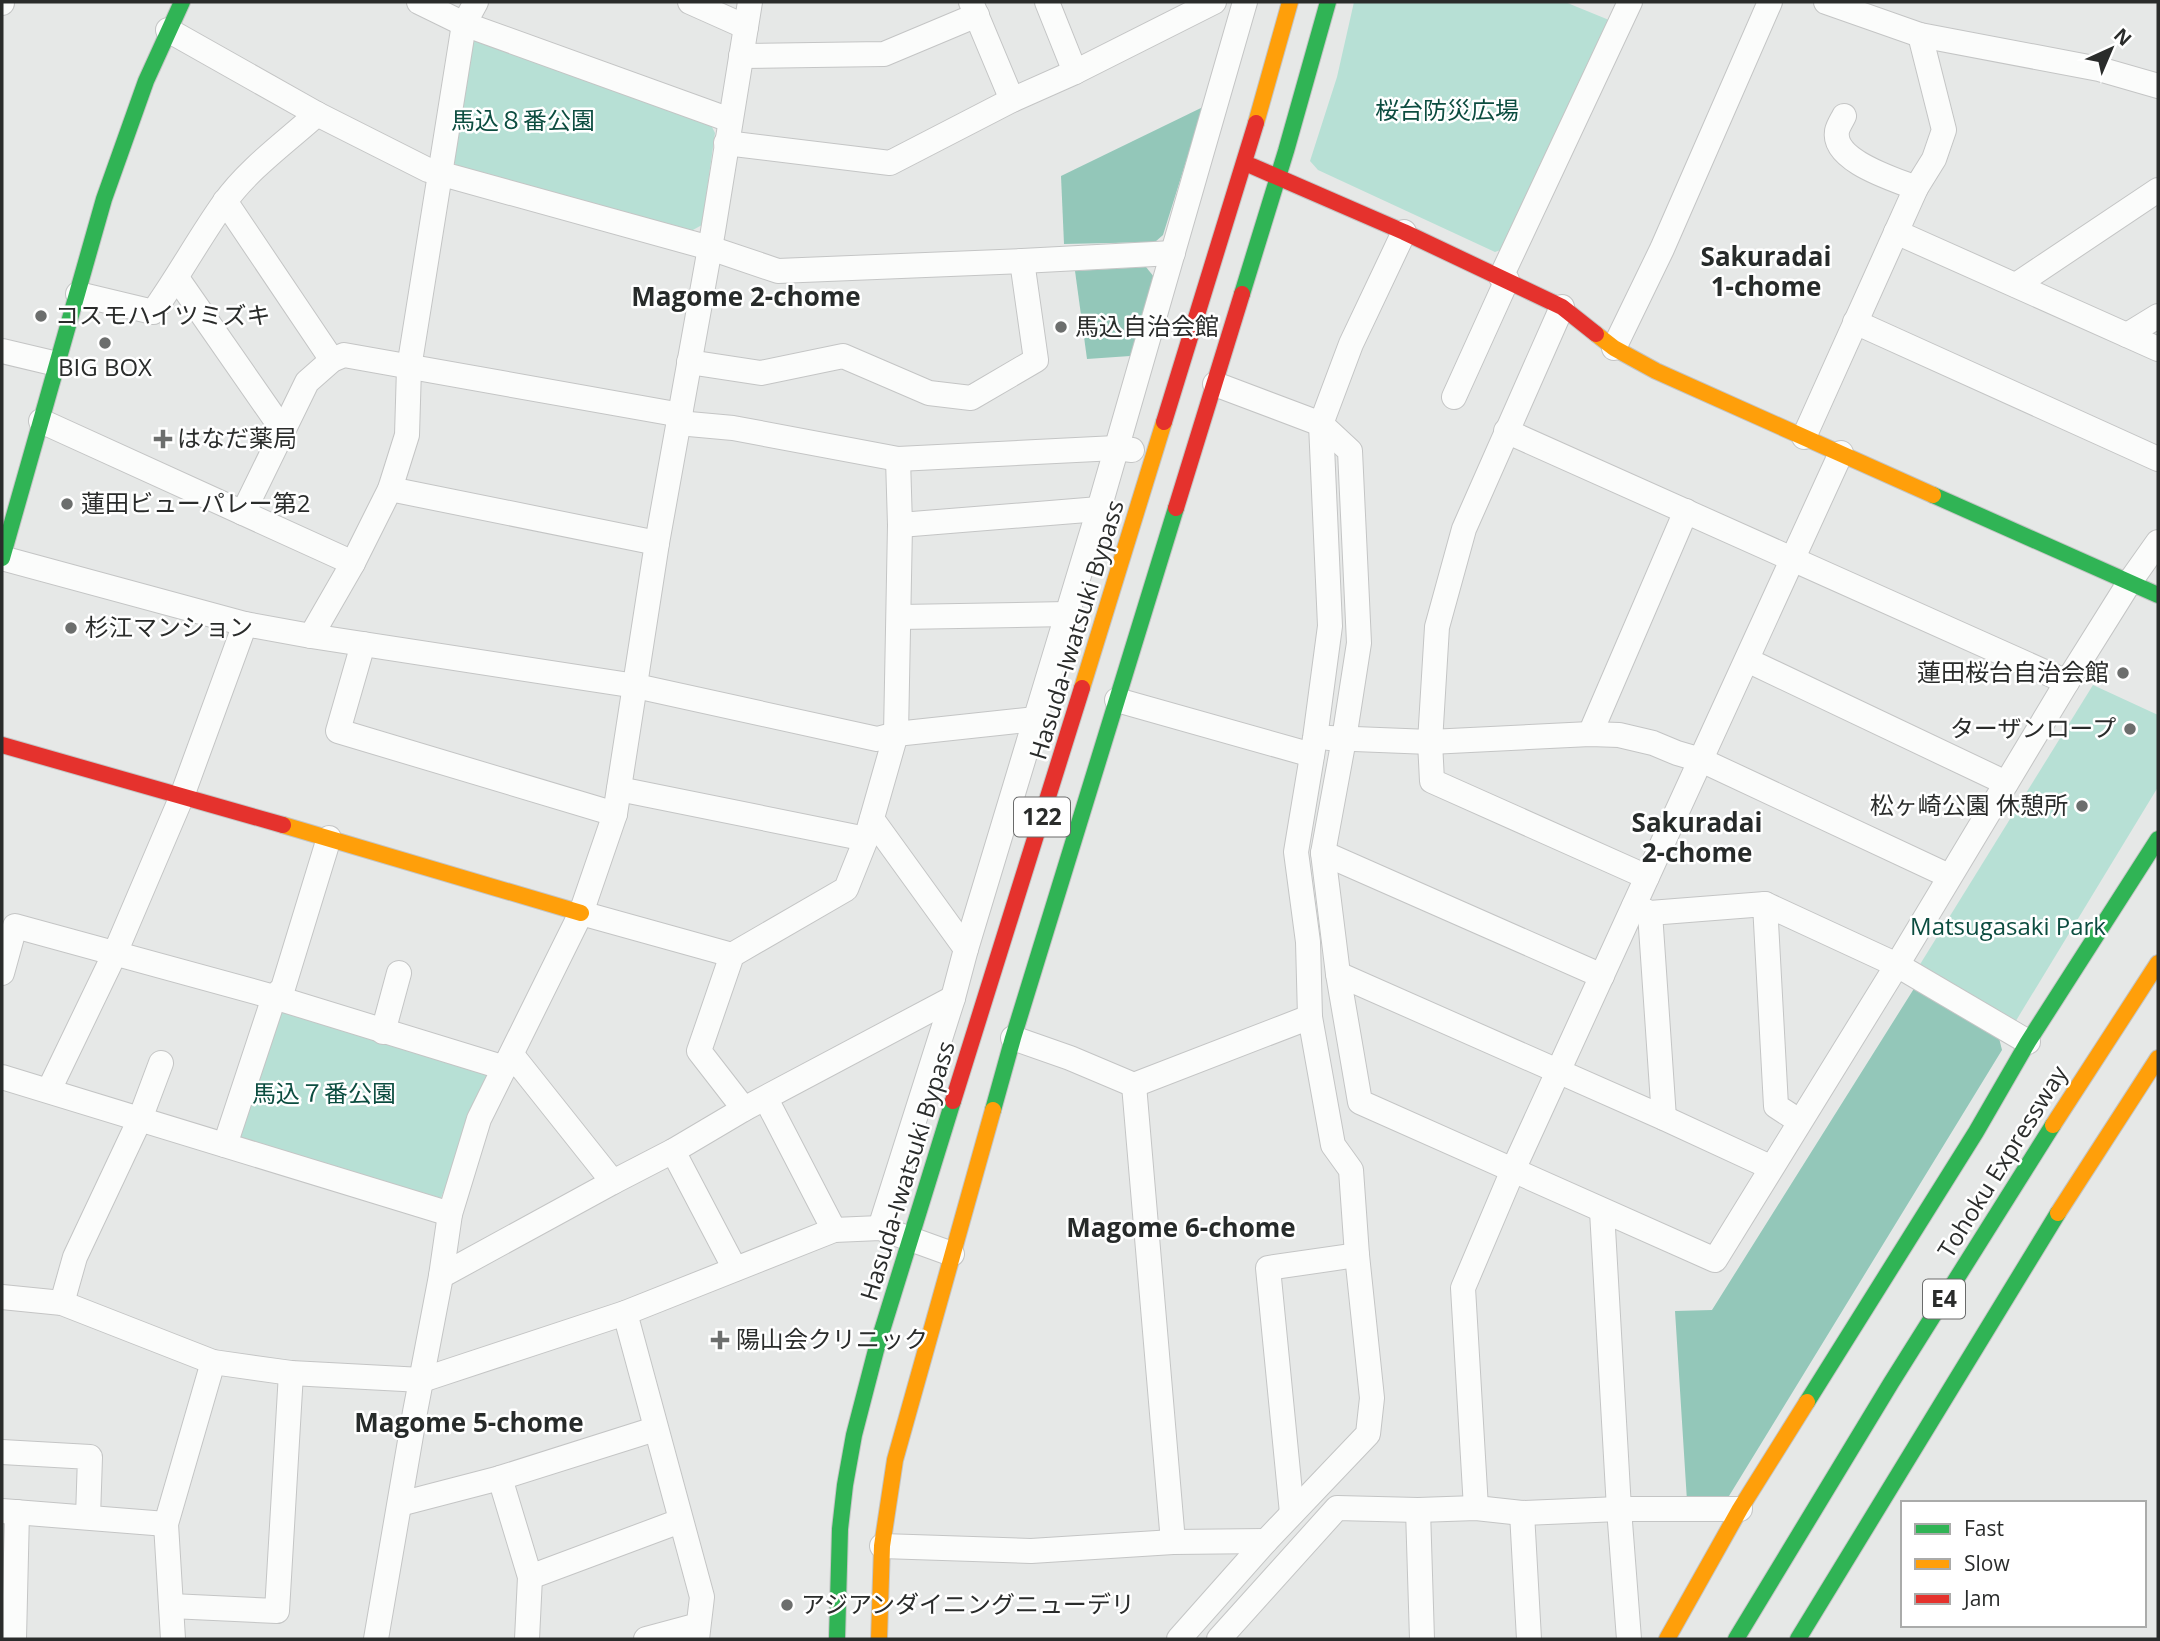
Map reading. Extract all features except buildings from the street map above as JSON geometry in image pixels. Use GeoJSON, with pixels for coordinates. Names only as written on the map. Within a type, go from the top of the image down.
{"type":"FeatureCollection","features":[{"type":"Feature","properties":{"kind":"main road"},"geometry":{"type":"LineString","coordinates":[[2,558],[6,523],[41,421],[104,199],[146,81],[181,2]]}},
{"type":"Feature","properties":{"kind":"main road","name":"Hasuda-Iwatsuki Bypass"},"geometry":{"type":"LineString","coordinates":[[837,1639],[836,1585],[848,1461],[862,1402],[910,1240],[1157,451],[1245,163],[1290,2]]}},
{"type":"Feature","properties":{"kind":"main road","name":"122"},"geometry":{"type":"LineString","coordinates":[[879,1639],[882,1545],[895,1460],[1013,1038],[1278,177],[1328,2]]}},
{"type":"Feature","properties":{"kind":"main road"},"geometry":{"type":"LineString","coordinates":[[1245,163],[1404,232],[1562,307],[1614,348],[1656,371],[2158,596]]}},
{"type":"Feature","properties":{"kind":"main road"},"geometry":{"type":"LineString","coordinates":[[2,745],[581,913]]}},
{"type":"Feature","properties":{"kind":"main road"},"geometry":{"type":"LineString","coordinates":[[1667,1639],[1740,1508],[1976,1132],[2028,1042],[2158,839]]}},
{"type":"Feature","properties":{"kind":"main road","name":"Tohoku Expressway"},"geometry":{"type":"LineString","coordinates":[[1736,1639],[1844,1457],[2158,963]]}},
{"type":"Feature","properties":{"kind":"main road","name":"E4"},"geometry":{"type":"LineString","coordinates":[[1798,1639],[2030,1257],[2158,1058]]}},
{"type":"Feature","properties":{"kind":"street"},"geometry":{"type":"LineString","coordinates":[[419,2],[464,24],[728,132],[890,163],[1012,100],[1075,72],[1170,12],[1214,2]]}},
{"type":"Feature","properties":{"kind":"street"},"geometry":{"type":"LineString","coordinates":[[311,636],[353,563],[390,489],[407,435],[409,368],[464,24],[477,2]]}},
{"type":"Feature","properties":{"kind":"street"},"geometry":{"type":"LineString","coordinates":[[690,2],[746,27]]}},
{"type":"Feature","properties":{"kind":"street"},"geometry":{"type":"LineString","coordinates":[[376,1639],[450,1214],[479,1119],[581,913],[615,814],[657,543],[710,248],[750,2]]}},
{"type":"Feature","properties":{"kind":"street"},"geometry":{"type":"LineString","coordinates":[[1047,2],[1075,72]]}},
{"type":"Feature","properties":{"kind":"street"},"geometry":{"type":"LineString","coordinates":[[880,1228],[953,998],[1099,509],[1245,2]]}},
{"type":"Feature","properties":{"kind":"street"},"geometry":{"type":"LineString","coordinates":[[1454,397],[1504,279],[1630,2]]}},
{"type":"Feature","properties":{"kind":"street"},"geometry":{"type":"LineString","coordinates":[[1614,348],[1673,225],[1770,2]]}},
{"type":"Feature","properties":{"kind":"street"},"geometry":{"type":"LineString","coordinates":[[1841,5],[1920,35],[2099,69],[2158,86]]}},
{"type":"Feature","properties":{"kind":"street"},"geometry":{"type":"LineString","coordinates":[[741,56],[884,54],[974,8],[1012,100]]}},
{"type":"Feature","properties":{"kind":"street"},"geometry":{"type":"LineString","coordinates":[[168,30],[317,114],[428,170],[710,248],[778,271],[1173,253]]}},
{"type":"Feature","properties":{"kind":"street"},"geometry":{"type":"LineString","coordinates":[[1804,437],[1916,188],[1934,159],[1944,130],[1920,35]]}},
{"type":"Feature","properties":{"kind":"street"},"geometry":{"type":"LineString","coordinates":[[78,294],[153,312],[225,201],[250,174],[317,114]]}},
{"type":"Feature","properties":{"kind":"street"},"geometry":{"type":"LineString","coordinates":[[1844,116],[1837,132],[1840,148],[1857,163],[1916,188]]}},
{"type":"Feature","properties":{"kind":"street"},"geometry":{"type":"LineString","coordinates":[[2016,285],[2158,190]]}},
{"type":"Feature","properties":{"kind":"street"},"geometry":{"type":"LineString","coordinates":[[225,201],[332,360]]}},
{"type":"Feature","properties":{"kind":"street"},"geometry":{"type":"LineString","coordinates":[[1179,1639],[1279,1527],[1368,1434],[1372,1398],[1351,1170],[1333,1145],[1310,1017],[1308,942],[1296,852],[1329,626],[1321,424],[1352,344],[1404,232]]}},
{"type":"Feature","properties":{"kind":"street"},"geometry":{"type":"LineString","coordinates":[[1896,232],[2158,349]]}},
{"type":"Feature","properties":{"kind":"street"},"geometry":{"type":"LineString","coordinates":[[690,362],[761,373],[843,356],[929,393],[971,398],[1036,360],[1022,261]]}},
{"type":"Feature","properties":{"kind":"street"},"geometry":{"type":"LineString","coordinates":[[177,278],[282,429]]}},
{"type":"Feature","properties":{"kind":"street"},"geometry":{"type":"LineString","coordinates":[[1562,307],[1464,529],[1437,627],[1430,742],[1432,781],[1647,877]]}},
{"type":"Feature","properties":{"kind":"street"},"geometry":{"type":"LineString","coordinates":[[2127,335],[2158,316]]}},
{"type":"Feature","properties":{"kind":"street"},"geometry":{"type":"LineString","coordinates":[[1855,322],[2158,459]]}},
{"type":"Feature","properties":{"kind":"street"},"geometry":{"type":"LineString","coordinates":[[2,351],[57,364]]}},
{"type":"Feature","properties":{"kind":"street"},"geometry":{"type":"LineString","coordinates":[[243,513],[307,382],[332,360],[344,355],[898,459],[1116,448],[1157,451]]}},
{"type":"Feature","properties":{"kind":"street"},"geometry":{"type":"LineString","coordinates":[[1215,384],[1321,424],[1350,451],[1359,643],[1323,853],[1338,974],[1360,1102],[1714,1260],[1897,965],[2067,682],[2158,542]]}},
{"type":"Feature","properties":{"kind":"street"},"geometry":{"type":"LineString","coordinates":[[41,421],[353,563]]}},
{"type":"Feature","properties":{"kind":"street"},"geometry":{"type":"LineString","coordinates":[[1506,431],[2067,682]]}},
{"type":"Feature","properties":{"kind":"street"},"geometry":{"type":"LineString","coordinates":[[1664,1118],[1642,910],[1647,877],[1841,453]]}},
{"type":"Feature","properties":{"kind":"street"},"geometry":{"type":"LineString","coordinates":[[834,1230],[755,1104],[699,1051],[732,955],[846,889],[869,829],[896,734],[901,525],[898,459]]}},
{"type":"Feature","properties":{"kind":"street"},"geometry":{"type":"LineString","coordinates":[[390,489],[657,543]]}},
{"type":"Feature","properties":{"kind":"street"},"geometry":{"type":"LineString","coordinates":[[901,525],[1099,509]]}},
{"type":"Feature","properties":{"kind":"street"},"geometry":{"type":"LineString","coordinates":[[1590,734],[1686,511]]}},
{"type":"Feature","properties":{"kind":"street"},"geometry":{"type":"LineString","coordinates":[[2,558],[245,624],[636,686],[877,739],[896,734],[1036,719]]}},
{"type":"Feature","properties":{"kind":"street"},"geometry":{"type":"LineString","coordinates":[[900,617],[1067,614]]}},
{"type":"Feature","properties":{"kind":"street"},"geometry":{"type":"LineString","coordinates":[[49,1090],[115,953],[182,796],[245,624]]}},
{"type":"Feature","properties":{"kind":"street"},"geometry":{"type":"LineString","coordinates":[[363,644],[338,731],[615,814]]}},
{"type":"Feature","properties":{"kind":"street"},"geometry":{"type":"LineString","coordinates":[[1746,660],[2006,783]]}},
{"type":"Feature","properties":{"kind":"street"},"geometry":{"type":"LineString","coordinates":[[1117,700],[1313,746],[1344,739],[1430,742],[1619,735],[1653,743],[1701,760],[1950,876]]}},
{"type":"Feature","properties":{"kind":"street"},"geometry":{"type":"LineString","coordinates":[[619,789],[869,829],[966,949]]}},
{"type":"Feature","properties":{"kind":"street"},"geometry":{"type":"LineString","coordinates":[[225,1145],[274,998],[283,988],[329,838]]}},
{"type":"Feature","properties":{"kind":"street"},"geometry":{"type":"LineString","coordinates":[[1323,853],[1602,976]]}},
{"type":"Feature","properties":{"kind":"street"},"geometry":{"type":"LineString","coordinates":[[1642,910],[1765,904],[1897,965],[2028,1042]]}},
{"type":"Feature","properties":{"kind":"street"},"geometry":{"type":"LineString","coordinates":[[1765,904],[1776,1106],[1799,1121]]}},
{"type":"Feature","properties":{"kind":"street"},"geometry":{"type":"LineString","coordinates":[[1476,1508],[1463,1287],[1602,976],[1642,910]]}},
{"type":"Feature","properties":{"kind":"street"},"geometry":{"type":"LineString","coordinates":[[581,913],[732,955]]}},
{"type":"Feature","properties":{"kind":"street"},"geometry":{"type":"LineString","coordinates":[[2,972],[15,926],[274,998],[383,1032],[508,1062],[613,1182]]}},
{"type":"Feature","properties":{"kind":"street"},"geometry":{"type":"LineString","coordinates":[[383,1032],[399,973]]}},
{"type":"Feature","properties":{"kind":"street"},"geometry":{"type":"LineString","coordinates":[[1338,974],[1770,1167]]}},
{"type":"Feature","properties":{"kind":"street"},"geometry":{"type":"LineString","coordinates":[[441,1276],[953,998]]}},
{"type":"Feature","properties":{"kind":"street"},"geometry":{"type":"LineString","coordinates":[[1013,1038],[1134,1085],[1310,1017]]}},
{"type":"Feature","properties":{"kind":"street"},"geometry":{"type":"LineString","coordinates":[[62,1303],[75,1258],[140,1119],[161,1063]]}},
{"type":"Feature","properties":{"kind":"street"},"geometry":{"type":"LineString","coordinates":[[2,1077],[450,1214]]}},
{"type":"Feature","properties":{"kind":"street"},"geometry":{"type":"LineString","coordinates":[[1134,1085],[1173,1542]]}},
{"type":"Feature","properties":{"kind":"street"},"geometry":{"type":"LineString","coordinates":[[673,1152],[735,1269]]}},
{"type":"Feature","properties":{"kind":"street"},"geometry":{"type":"LineString","coordinates":[[1602,1211],[1629,1639]]}},
{"type":"Feature","properties":{"kind":"street"},"geometry":{"type":"LineString","coordinates":[[2,1297],[62,1303],[213,1362],[291,1373],[422,1380],[625,1313],[834,1230],[880,1228],[952,1254]]}},
{"type":"Feature","properties":{"kind":"street"},"geometry":{"type":"LineString","coordinates":[[1279,1527],[1268,1268],[1357,1255]]}},
{"type":"Feature","properties":{"kind":"street"},"geometry":{"type":"LineString","coordinates":[[625,1313],[702,1597],[698,1632],[646,1639]]}},
{"type":"Feature","properties":{"kind":"street"},"geometry":{"type":"LineString","coordinates":[[173,1639],[166,1524],[213,1362]]}},
{"type":"Feature","properties":{"kind":"street"},"geometry":{"type":"LineString","coordinates":[[172,1606],[277,1611],[291,1373]]}},
{"type":"Feature","properties":{"kind":"street"},"geometry":{"type":"LineString","coordinates":[[400,1504],[500,1478],[655,1429]]}},
{"type":"Feature","properties":{"kind":"street"},"geometry":{"type":"LineString","coordinates":[[2,1452],[90,1457],[88,1517]]}},
{"type":"Feature","properties":{"kind":"street"},"geometry":{"type":"LineString","coordinates":[[500,1478],[530,1577],[527,1639]]}},
{"type":"Feature","properties":{"kind":"street"},"geometry":{"type":"LineString","coordinates":[[1219,1639],[1337,1508],[1476,1508],[1522,1513],[1740,1508]]}},
{"type":"Feature","properties":{"kind":"street"},"geometry":{"type":"LineString","coordinates":[[1418,1510],[1422,1639]]}},
{"type":"Feature","properties":{"kind":"street"},"geometry":{"type":"LineString","coordinates":[[14,1639],[9,1512],[166,1524]]}},
{"type":"Feature","properties":{"kind":"street"},"geometry":{"type":"LineString","coordinates":[[1522,1513],[1529,1639]]}},
{"type":"Feature","properties":{"kind":"street"},"geometry":{"type":"LineString","coordinates":[[530,1577],[680,1521]]}},
{"type":"Feature","properties":{"kind":"street"},"geometry":{"type":"LineString","coordinates":[[882,1545],[1031,1551],[1173,1542],[1279,1527],[1302,1546]]}},
{"type":"Feature","properties":{"kind":"green space","name":"桜台防災広場"},"geometry":{"type":"Polygon","coordinates":[[[1354,2],[1565,2],[1609,20],[1506,248],[1495,252],[1318,170],[1310,161],[1337,77],[1354,2]]]}},
{"type":"Feature","properties":{"kind":"green space","name":"馬込８番公園"},"geometry":{"type":"Polygon","coordinates":[[[476,34],[710,123],[715,133],[702,225],[691,231],[461,171],[452,160],[469,42],[476,34]]]}},
{"type":"Feature","properties":{"kind":"green space","name":"Matsugasaki Park"},"geometry":{"type":"Polygon","coordinates":[[[2093,685],[2158,715],[2158,787],[2014,1024],[1919,966],[2093,685]]]}},
{"type":"Feature","properties":{"kind":"green space","name":"馬込７番公園"},"geometry":{"type":"Polygon","coordinates":[[[278,1010],[489,1074],[441,1198],[235,1137],[278,1010]]]}},
{"type":"Feature","properties":{"kind":"shaded area"},"geometry":{"type":"Polygon","coordinates":[[[1203,107],[1163,235],[1155,242],[1064,244],[1061,176],[1203,107]]]}},
{"type":"Feature","properties":{"kind":"shaded area"},"geometry":{"type":"Polygon","coordinates":[[[1146,267],[1154,277],[1130,356],[1087,359],[1075,271],[1146,267]]]}},
{"type":"Feature","properties":{"kind":"shaded area"},"geometry":{"type":"Polygon","coordinates":[[[1915,987],[1999,1038],[2002,1050],[1729,1496],[1687,1501],[1675,1311],[1712,1310],[1915,987]]]}},
{"type":"Feature","properties":{"kind":"traffic: fast"},"geometry":{"type":"LineString","coordinates":[[2,558],[104,199],[146,81],[182,2]]}},
{"type":"Feature","properties":{"kind":"traffic: fast"},"geometry":{"type":"LineString","coordinates":[[1242,294],[1328,2]]}},
{"type":"Feature","properties":{"kind":"traffic: fast"},"geometry":{"type":"LineString","coordinates":[[1933,495],[2158,595]]}},
{"type":"Feature","properties":{"kind":"traffic: fast"},"geometry":{"type":"LineString","coordinates":[[993,1110],[1176,508]]}},
{"type":"Feature","properties":{"kind":"traffic: fast"},"geometry":{"type":"LineString","coordinates":[[1807,1402],[1976,1132],[2028,1042],[2158,839]]}},
{"type":"Feature","properties":{"kind":"traffic: fast"},"geometry":{"type":"LineString","coordinates":[[837,1639],[840,1529],[854,1435],[876,1350],[953,1101]]}},
{"type":"Feature","properties":{"kind":"traffic: fast"},"geometry":{"type":"LineString","coordinates":[[1736,1639],[1891,1383],[2053,1125]]}},
{"type":"Feature","properties":{"kind":"traffic: fast"},"geometry":{"type":"LineString","coordinates":[[1798,1639],[2058,1213]]}},
{"type":"Feature","properties":{"kind":"traffic: slow"},"geometry":{"type":"LineString","coordinates":[[1256,123],[1290,2]]}},
{"type":"Feature","properties":{"kind":"traffic: slow"},"geometry":{"type":"LineString","coordinates":[[1596,334],[1614,348],[1656,371],[1933,495]]}},
{"type":"Feature","properties":{"kind":"traffic: slow"},"geometry":{"type":"LineString","coordinates":[[1082,688],[1164,422]]}},
{"type":"Feature","properties":{"kind":"traffic: slow"},"geometry":{"type":"LineString","coordinates":[[283,825],[581,913]]}},
{"type":"Feature","properties":{"kind":"traffic: slow"},"geometry":{"type":"LineString","coordinates":[[2053,1125],[2158,963]]}},
{"type":"Feature","properties":{"kind":"traffic: slow"},"geometry":{"type":"LineString","coordinates":[[2058,1213],[2158,1058]]}},
{"type":"Feature","properties":{"kind":"traffic: slow"},"geometry":{"type":"LineString","coordinates":[[879,1639],[882,1546],[895,1460],[993,1110]]}},
{"type":"Feature","properties":{"kind":"traffic: slow"},"geometry":{"type":"LineString","coordinates":[[1667,1639],[1740,1509],[1807,1402]]}},
{"type":"Feature","properties":{"kind":"traffic: jam"},"geometry":{"type":"LineString","coordinates":[[1164,422],[1256,123]]}},
{"type":"Feature","properties":{"kind":"traffic: jam"},"geometry":{"type":"LineString","coordinates":[[1252,166],[1404,232],[1562,307],[1596,334]]}},
{"type":"Feature","properties":{"kind":"traffic: jam"},"geometry":{"type":"LineString","coordinates":[[1176,508],[1242,294]]}},
{"type":"Feature","properties":{"kind":"traffic: jam"},"geometry":{"type":"LineString","coordinates":[[953,1101],[1082,688]]}},
{"type":"Feature","properties":{"kind":"traffic: jam"},"geometry":{"type":"LineString","coordinates":[[2,745],[283,825]]}},
{"type":"Feature","properties":{"kind":"place","name":"コスモハイツミズキ"},"geometry":{"type":"Point","coordinates":[41,316]}},
{"type":"Feature","properties":{"kind":"place","name":"馬込自治会館"},"geometry":{"type":"Point","coordinates":[1061,327]}},
{"type":"Feature","properties":{"kind":"place","name":"BIG BOX"},"geometry":{"type":"Point","coordinates":[105,343]}},
{"type":"Feature","properties":{"kind":"place","name":"はなだ薬局"},"geometry":{"type":"Point","coordinates":[163,439]}},
{"type":"Feature","properties":{"kind":"place","name":"蓮田ビューパレー第2"},"geometry":{"type":"Point","coordinates":[67,504]}},
{"type":"Feature","properties":{"kind":"place","name":"杉江マンション"},"geometry":{"type":"Point","coordinates":[71,628]}},
{"type":"Feature","properties":{"kind":"place","name":"蓮田桜台自治会館"},"geometry":{"type":"Point","coordinates":[2123,673]}},
{"type":"Feature","properties":{"kind":"place","name":"ターザンロープ"},"geometry":{"type":"Point","coordinates":[2130,729]}},
{"type":"Feature","properties":{"kind":"place","name":"松ヶ崎公園 休憩所"},"geometry":{"type":"Point","coordinates":[2082,806]}},
{"type":"Feature","properties":{"kind":"place","name":"陽山会クリニック"},"geometry":{"type":"Point","coordinates":[720,1340]}},
{"type":"Feature","properties":{"kind":"place","name":"アジアンダイニングニューデリ"},"geometry":{"type":"Point","coordinates":[787,1605]}},
{"type":"Feature","properties":{"kind":"district","name":"Sakuradai 1-chome"},"geometry":{"type":"Point","coordinates":[1766,272]}},
{"type":"Feature","properties":{"kind":"district","name":"Magome 2-chome"},"geometry":{"type":"Point","coordinates":[746,297]}},
{"type":"Feature","properties":{"kind":"district","name":"Sakuradai 2-chome"},"geometry":{"type":"Point","coordinates":[1697,838]}},
{"type":"Feature","properties":{"kind":"district","name":"Magome 6-chome"},"geometry":{"type":"Point","coordinates":[1181,1228]}},
{"type":"Feature","properties":{"kind":"district","name":"Magome 5-chome"},"geometry":{"type":"Point","coordinates":[469,1423]}}]}
